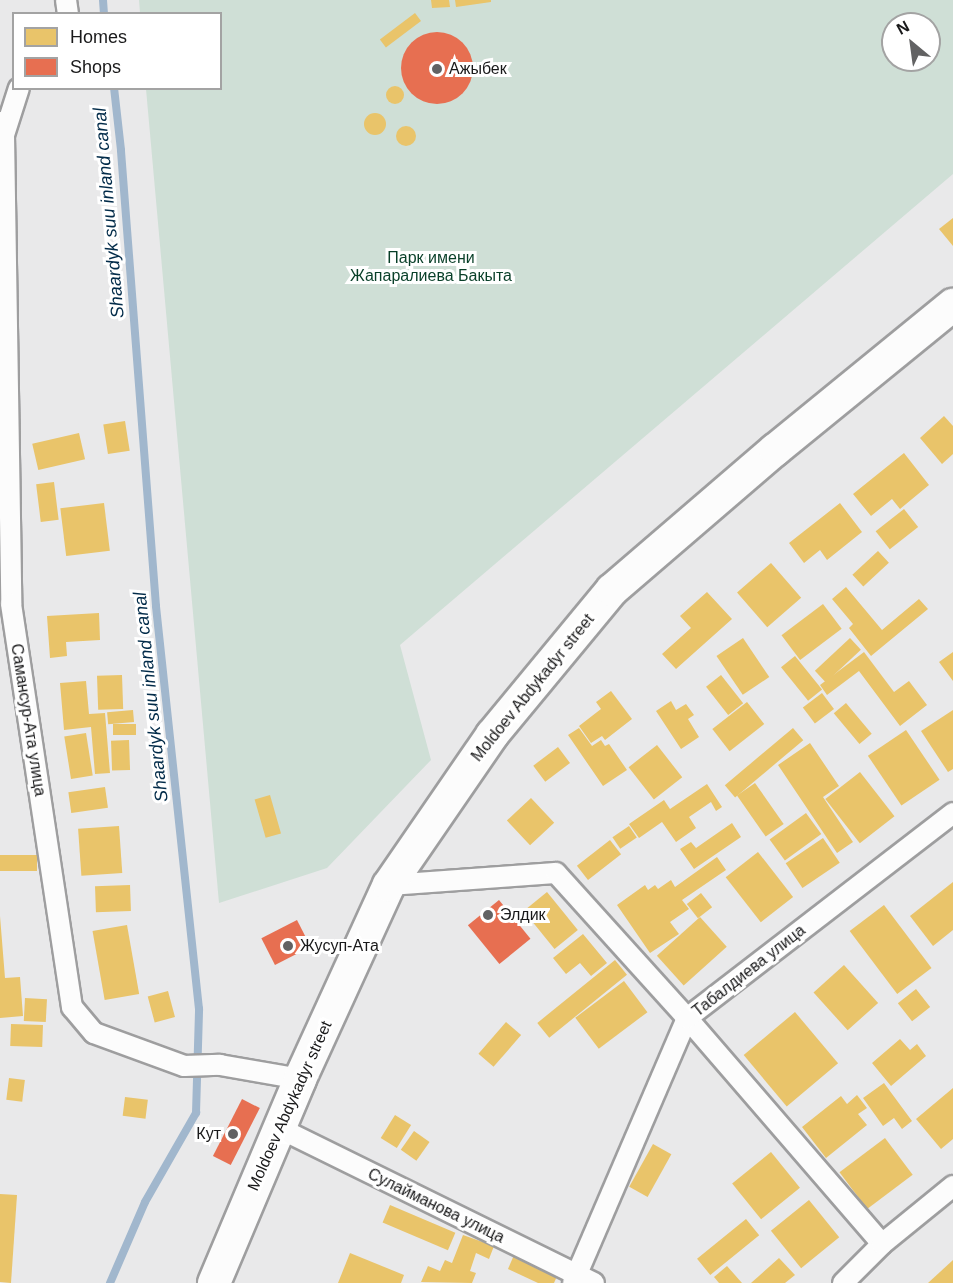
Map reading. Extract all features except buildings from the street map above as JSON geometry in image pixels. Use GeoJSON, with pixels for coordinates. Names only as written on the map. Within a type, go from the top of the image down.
{"type":"FeatureCollection","features":[{"type":"Feature","properties":{"kind":"main road","name":"Moldoev Abdykadyr street"},"geometry":{"type":"LineString","coordinates":[[214,1283],[300,1079],[389,885],[492,735],[612,590],[775,450],[953,305]]}},
{"type":"Feature","properties":{"kind":"street","name":"Самансур-Ата улица"},"geometry":{"type":"LineString","coordinates":[[18,90],[2,128],[10,604],[72,1007],[94,1033],[184,1066],[220,1065],[300,1079]]}},
{"type":"Feature","properties":{"kind":"street","name":"Табалдиева улица"},"geometry":{"type":"LineString","coordinates":[[581,1280],[687,1018],[953,813]]}},
{"type":"Feature","properties":{"kind":"street"},"geometry":{"type":"LineString","coordinates":[[389,885],[556,873],[687,1018],[882,1244]]}},
{"type":"Feature","properties":{"kind":"street","name":"Сулайманова улица"},"geometry":{"type":"LineString","coordinates":[[279,1128],[581,1280]]}},
{"type":"Feature","properties":{"kind":"street"},"geometry":{"type":"LineString","coordinates":[[843,1283],[882,1244],[953,1186]]}},
{"type":"Feature","properties":{"kind":"green space","name":"Парк имени Жапаралиева Бакыта"},"geometry":{"type":"Polygon","coordinates":[[[139,0],[953,0],[953,174],[400,645],[431,760],[327,868],[219,903],[146,90],[222,90],[222,12],[140,12],[139,0]]]}},
{"type":"Feature","properties":{"kind":"waterway","name":"Shaardyk suu inland canal"},"geometry":{"type":"LineString","coordinates":[[103,0],[104,12]]}},
{"type":"Feature","properties":{"kind":"waterway","name":"Shaardyk suu inland canal"},"geometry":{"type":"LineString","coordinates":[[110,1283],[145,1202],[196,1113],[199,1009],[156,606],[121,150],[114,90]]}},
{"type":"Feature","properties":{"kind":"place","name":"Ажыбек"},"geometry":{"type":"Point","coordinates":[437,69]}},
{"type":"Feature","properties":{"kind":"place","name":"Элдик"},"geometry":{"type":"Point","coordinates":[488,915]}},
{"type":"Feature","properties":{"kind":"place","name":"Жусуп-Ата"},"geometry":{"type":"Point","coordinates":[288,946]}},
{"type":"Feature","properties":{"kind":"place","name":"Кут"},"geometry":{"type":"Point","coordinates":[233,1134]}}]}
